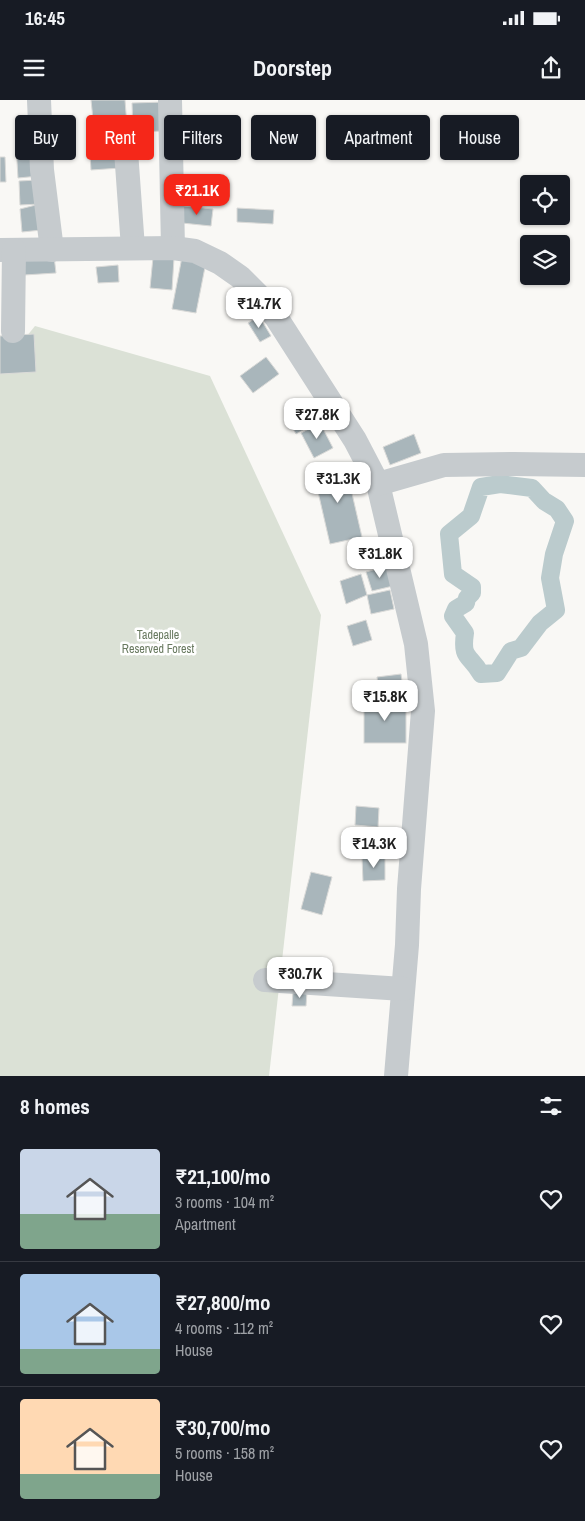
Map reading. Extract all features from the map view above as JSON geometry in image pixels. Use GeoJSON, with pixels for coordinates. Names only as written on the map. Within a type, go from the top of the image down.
{"type":"FeatureCollection","features":[{"type":"Feature","properties":{"kind":"street"},"geometry":{"type":"LineString","coordinates":[[39,100],[42,170],[52,250]]}},
{"type":"Feature","properties":{"kind":"street"},"geometry":{"type":"LineString","coordinates":[[170,100],[173,248]]}},
{"type":"Feature","properties":{"kind":"street"},"geometry":{"type":"LineString","coordinates":[[127,160],[133,248]]}},
{"type":"Feature","properties":{"kind":"street"},"geometry":{"type":"LineString","coordinates":[[13,331],[7,250],[173,248],[195,251],[220,263],[240,277],[276,317],[355,440],[378,484],[416,644],[423,711],[396,1076]]}},
{"type":"Feature","properties":{"kind":"street"},"geometry":{"type":"LineString","coordinates":[[378,484],[444,465],[585,465]]}},
{"type":"Feature","properties":{"kind":"street"},"geometry":{"type":"LineString","coordinates":[[265,980],[403,989]]}},
{"type":"Feature","properties":{"kind":"green space","name":"Tadepalle Reserved Forest"},"geometry":{"type":"Polygon","coordinates":[[[35,326],[210,376],[321,615],[269,1076],[0,1076],[0,369],[35,326]]]}},
{"type":"Feature","properties":{"kind":"building"},"geometry":{"type":"Polygon","coordinates":[[[91,100],[125,100],[126,115],[93,115],[91,100]]]}},
{"type":"Feature","properties":{"kind":"building"},"geometry":{"type":"Polygon","coordinates":[[[165,102],[164,131],[154,131],[154,115],[132,115],[132,103],[165,102]]]}},
{"type":"Feature","properties":{"kind":"building"},"geometry":{"type":"Polygon","coordinates":[[[0,157],[5,157],[6,182],[0,182],[0,157]]]}},
{"type":"Feature","properties":{"kind":"building"},"geometry":{"type":"Polygon","coordinates":[[[17,160],[37,160],[39,176],[18,178],[17,160]]]}},
{"type":"Feature","properties":{"kind":"building"},"geometry":{"type":"Polygon","coordinates":[[[90,160],[120,160],[121,168],[91,170],[90,160]]]}},
{"type":"Feature","properties":{"kind":"building"},"geometry":{"type":"Polygon","coordinates":[[[38,180],[40,204],[20,205],[19,181],[38,180]]]}},
{"type":"Feature","properties":{"kind":"building"},"geometry":{"type":"Polygon","coordinates":[[[40,204],[42,230],[22,232],[20,209],[40,204]]]}},
{"type":"Feature","properties":{"kind":"building"},"geometry":{"type":"Polygon","coordinates":[[[183,206],[213,209],[211,226],[182,223],[183,206]]]}},
{"type":"Feature","properties":{"kind":"building"},"geometry":{"type":"Polygon","coordinates":[[[237,208],[274,210],[273,224],[237,222],[237,208]]]}},
{"type":"Feature","properties":{"kind":"building"},"geometry":{"type":"Polygon","coordinates":[[[54,256],[56,273],[24,275],[23,258],[54,256]]]}},
{"type":"Feature","properties":{"kind":"building"},"geometry":{"type":"Polygon","coordinates":[[[153,257],[174,258],[172,290],[150,288],[153,257]]]}},
{"type":"Feature","properties":{"kind":"building"},"geometry":{"type":"Polygon","coordinates":[[[182,257],[206,262],[196,313],[172,309],[182,257]]]}},
{"type":"Feature","properties":{"kind":"building"},"geometry":{"type":"Polygon","coordinates":[[[118,265],[119,282],[98,283],[96,267],[118,265]]]}},
{"type":"Feature","properties":{"kind":"building"},"geometry":{"type":"Polygon","coordinates":[[[259,316],[271,336],[260,342],[248,323],[259,316]]]}},
{"type":"Feature","properties":{"kind":"building"},"geometry":{"type":"Polygon","coordinates":[[[34,334],[36,372],[0,374],[0,336],[34,334]]]}},
{"type":"Feature","properties":{"kind":"building"},"geometry":{"type":"Polygon","coordinates":[[[266,357],[279,374],[253,393],[240,376],[266,357]]]}},
{"type":"Feature","properties":{"kind":"building"},"geometry":{"type":"Polygon","coordinates":[[[312,401],[322,419],[296,434],[285,415],[312,401]]]}},
{"type":"Feature","properties":{"kind":"building"},"geometry":{"type":"Polygon","coordinates":[[[320,423],[333,448],[314,458],[301,433],[320,423]]]}},
{"type":"Feature","properties":{"kind":"building"},"geometry":{"type":"Polygon","coordinates":[[[414,434],[421,453],[390,465],[383,447],[414,434]]]}},
{"type":"Feature","properties":{"kind":"building"},"geometry":{"type":"Polygon","coordinates":[[[345,463],[362,537],[330,544],[313,470],[345,463]]]}},
{"type":"Feature","properties":{"kind":"building"},"geometry":{"type":"Polygon","coordinates":[[[388,566],[393,586],[372,591],[366,572],[388,566]]]}},
{"type":"Feature","properties":{"kind":"building"},"geometry":{"type":"Polygon","coordinates":[[[361,574],[367,595],[346,604],[340,581],[361,574]]]}},
{"type":"Feature","properties":{"kind":"building"},"geometry":{"type":"Polygon","coordinates":[[[390,590],[394,609],[371,614],[367,595],[390,590]]]}},
{"type":"Feature","properties":{"kind":"building"},"geometry":{"type":"Polygon","coordinates":[[[366,620],[372,640],[353,646],[347,626],[366,620]]]}},
{"type":"Feature","properties":{"kind":"building"},"geometry":{"type":"Polygon","coordinates":[[[401,674],[404,696],[380,699],[377,677],[401,674]]]}},
{"type":"Feature","properties":{"kind":"building"},"geometry":{"type":"Polygon","coordinates":[[[364,701],[406,701],[406,743],[364,743],[364,701]]]}},
{"type":"Feature","properties":{"kind":"building"},"geometry":{"type":"Polygon","coordinates":[[[356,806],[379,808],[378,827],[355,825],[356,806]]]}},
{"type":"Feature","properties":{"kind":"building"},"geometry":{"type":"Polygon","coordinates":[[[362,858],[385,858],[385,880],[363,881],[362,858]]]}},
{"type":"Feature","properties":{"kind":"building"},"geometry":{"type":"Polygon","coordinates":[[[311,872],[332,877],[322,915],[301,909],[311,872]]]}},
{"type":"Feature","properties":{"kind":"building"},"geometry":{"type":"Polygon","coordinates":[[[293,992],[307,992],[306,1006],[292,1006],[293,992]]]}},
{"type":"Feature","properties":{"kind":"waterway"},"geometry":{"type":"LineString","coordinates":[[500,484],[532,488],[544,501],[557,509],[565,521],[554,554],[550,578],[556,610],[540,623],[521,648],[511,651],[497,673],[481,674],[465,653],[465,633],[453,616],[456,609],[466,603],[467,598],[472,593],[472,587],[453,574],[449,534],[471,516],[481,487],[500,484]]}}]}
